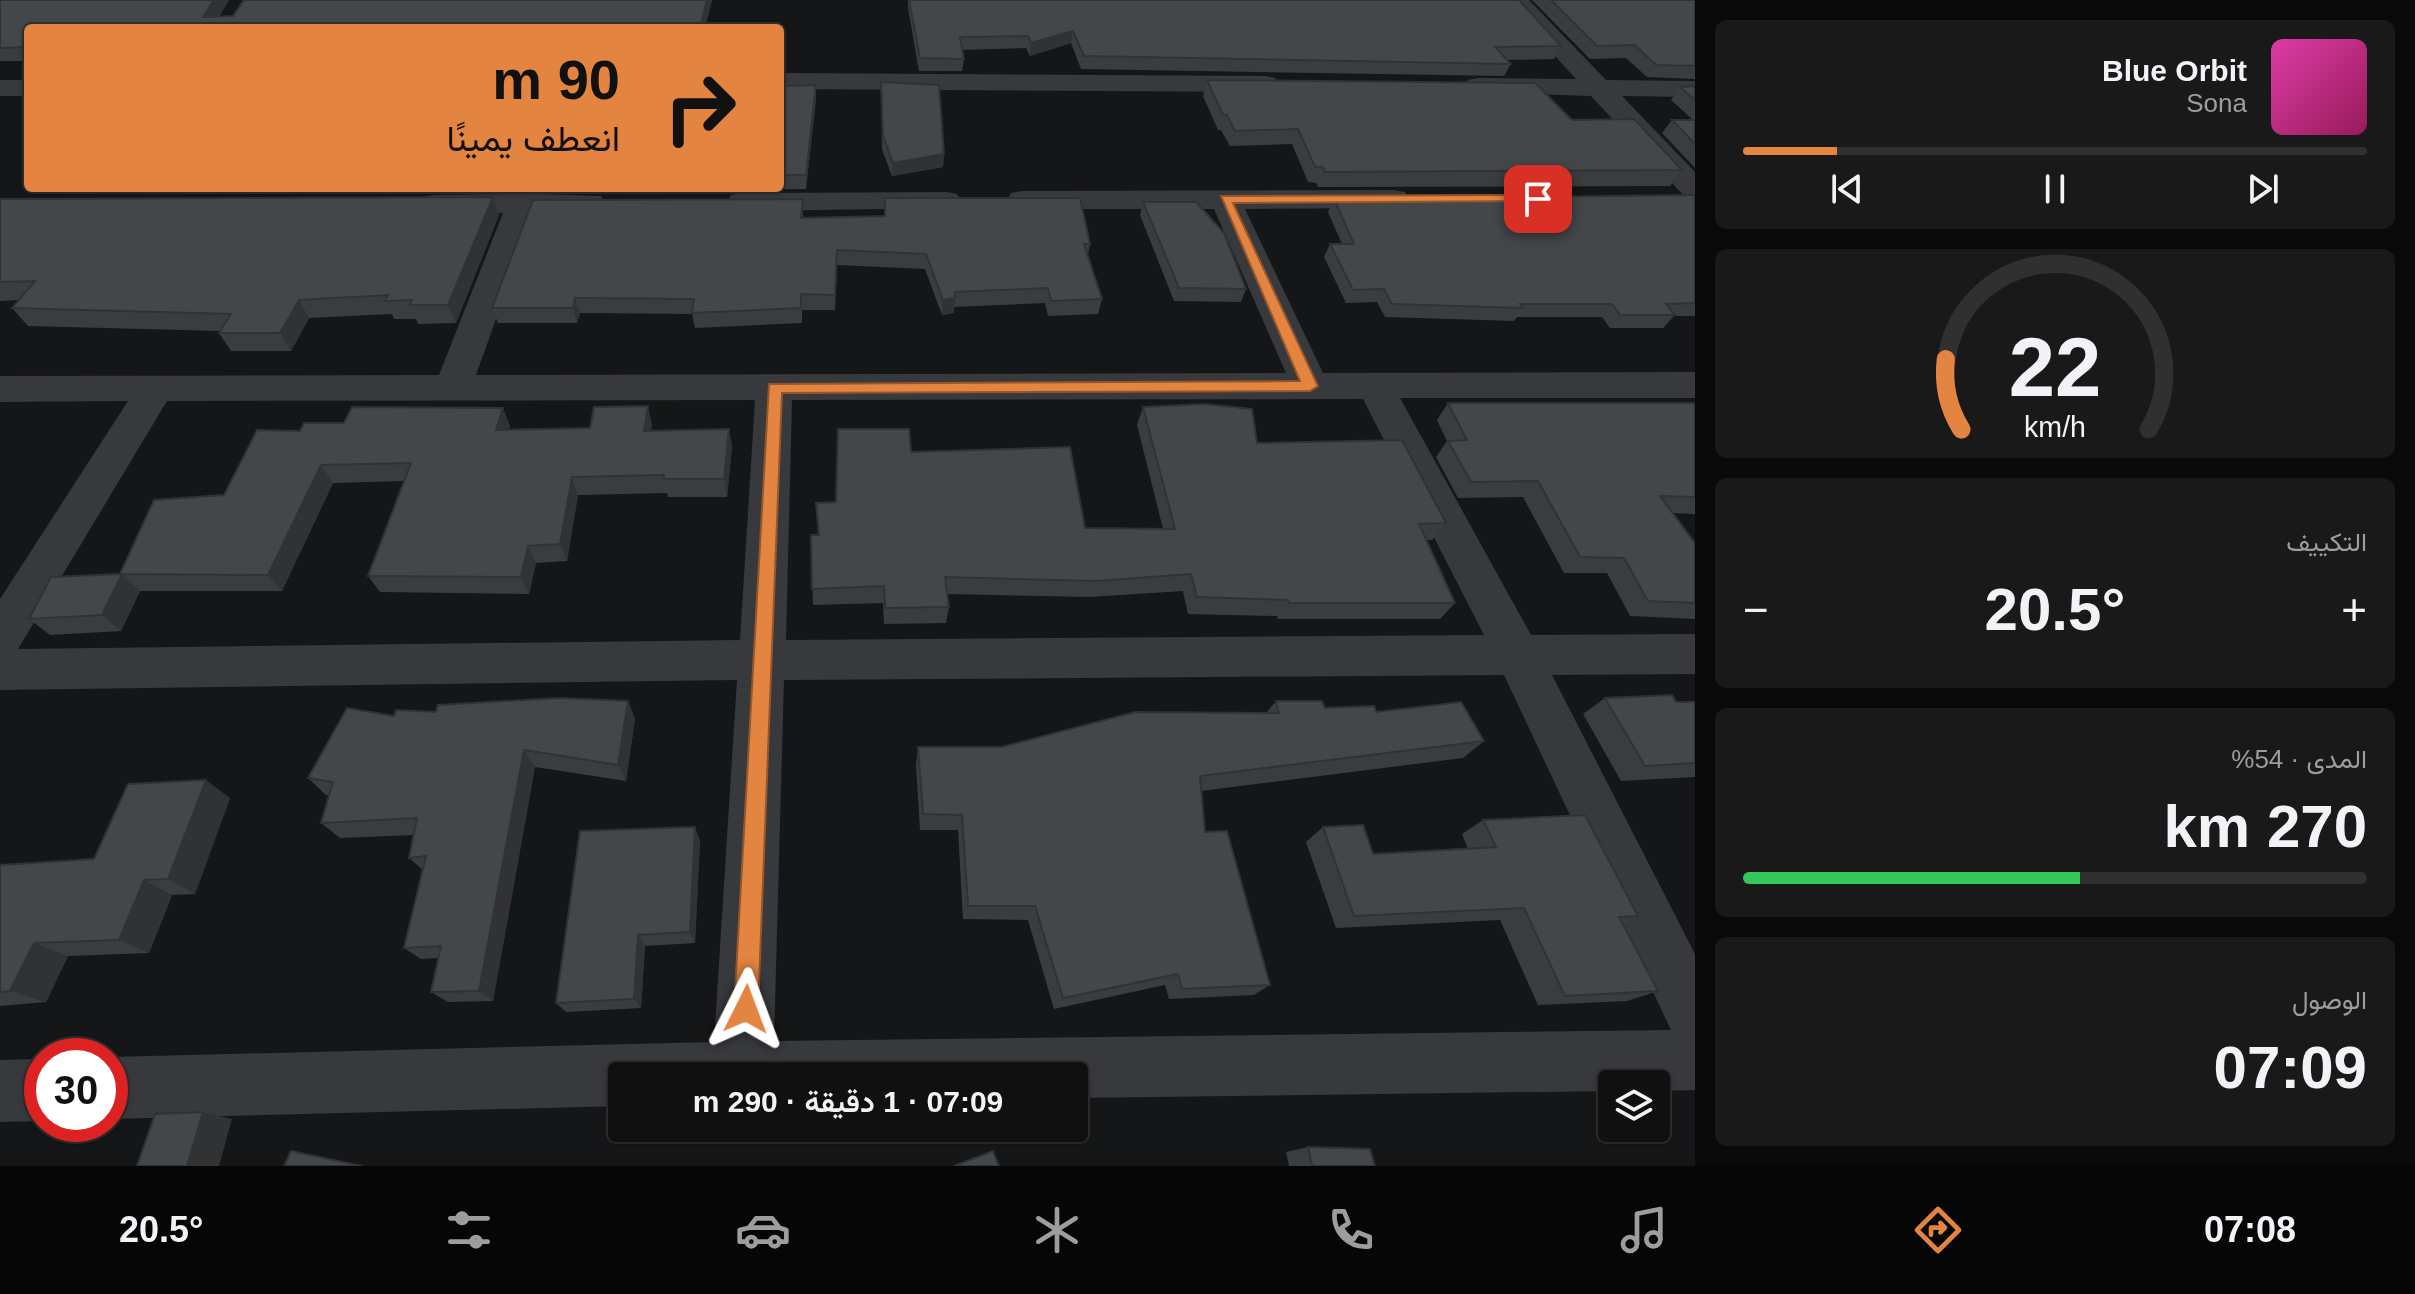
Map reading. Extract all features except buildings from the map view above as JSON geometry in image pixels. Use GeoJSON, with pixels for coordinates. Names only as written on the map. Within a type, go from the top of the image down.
{"type":"FeatureCollection","features":[{"type":"Feature","properties":{"kind":"street"},"geometry":{"type":"LineString","coordinates":[[1516,0],[1695,190]]}},
{"type":"Feature","properties":{"kind":"street"},"geometry":{"type":"LineString","coordinates":[[784,81],[1298,84]]}},
{"type":"Feature","properties":{"kind":"street"},"geometry":{"type":"LineString","coordinates":[[1454,85],[1695,89]]}},
{"type":"Feature","properties":{"kind":"street"},"geometry":{"type":"LineString","coordinates":[[0,88],[24,88]]}},
{"type":"Feature","properties":{"kind":"street"},"geometry":{"type":"LineString","coordinates":[[453,387],[525,196]]}},
{"type":"Feature","properties":{"kind":"street"},"geometry":{"type":"LineString","coordinates":[[411,204],[525,196],[618,203]]}},
{"type":"Feature","properties":{"kind":"street"},"geometry":{"type":"LineString","coordinates":[[1664,198],[1695,198]]}},
{"type":"Feature","properties":{"kind":"street"},"geometry":{"type":"LineString","coordinates":[[1225,199],[1310,386]]}},
{"type":"Feature","properties":{"kind":"street"},"geometry":{"type":"LineString","coordinates":[[714,202],[1429,199]]}},
{"type":"Feature","properties":{"kind":"street"},"geometry":{"type":"LineString","coordinates":[[0,389],[1695,385]]}},
{"type":"Feature","properties":{"kind":"street"},"geometry":{"type":"LineString","coordinates":[[1375,386],[1519,657],[1695,1016]]}},
{"type":"Feature","properties":{"kind":"street"},"geometry":{"type":"LineString","coordinates":[[744,1062],[774,388]]}},
{"type":"Feature","properties":{"kind":"street"},"geometry":{"type":"LineString","coordinates":[[0,638],[155,390]]}},
{"type":"Feature","properties":{"kind":"street"},"geometry":{"type":"LineString","coordinates":[[0,670],[764,660],[1695,654]]}},
{"type":"Feature","properties":{"kind":"street"},"geometry":{"type":"LineString","coordinates":[[1088,1068],[1695,1060]]}},
{"type":"Feature","properties":{"kind":"street"},"geometry":{"type":"LineString","coordinates":[[128,1088],[608,1075]]}},
{"type":"Feature","properties":{"kind":"street"},"geometry":{"type":"LineString","coordinates":[[0,1091],[24,1090]]}},
{"type":"Feature","properties":{"kind":"route"},"geometry":{"type":"LineString","coordinates":[[746,1009],[774,388],[1310,386],[1225,199],[1538,199]]}}]}
